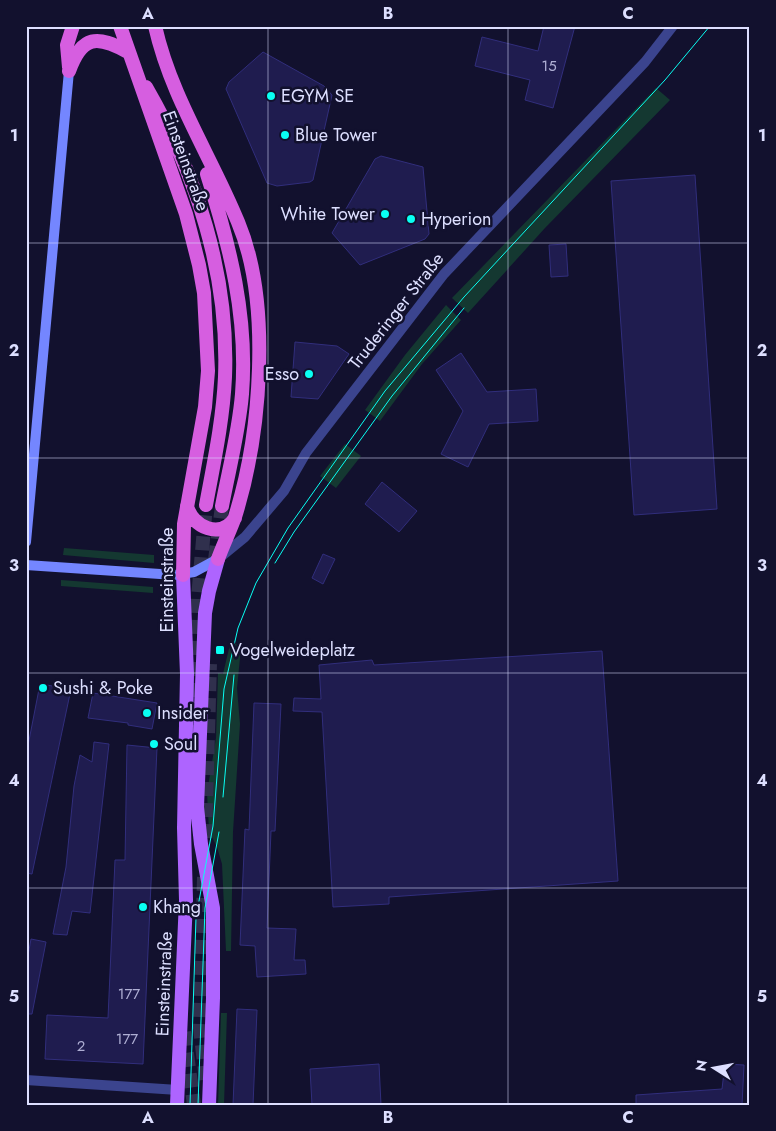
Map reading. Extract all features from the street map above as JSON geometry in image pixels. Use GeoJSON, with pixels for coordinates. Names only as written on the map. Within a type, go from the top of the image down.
{"type":"FeatureCollection","features":[{"type":"Feature","properties":{"kind":"highway"},"geometry":{"type":"LineString","coordinates":[[69,71],[67,45],[73,26]]}},
{"type":"Feature","properties":{"kind":"highway"},"geometry":{"type":"LineString","coordinates":[[120,26],[134,67],[160,111],[190,178],[214,249],[225,324],[225,379],[221,425],[206,505]]}},
{"type":"Feature","properties":{"kind":"highway"},"geometry":{"type":"LineString","coordinates":[[156,26],[168,68],[193,130],[230,249],[238,286],[242,330],[242,396],[222,506]]}},
{"type":"Feature","properties":{"kind":"highway"},"geometry":{"type":"LineString","coordinates":[[69,71],[75,55],[83,45],[89,42],[107,42],[128,52]]}},
{"type":"Feature","properties":{"kind":"highway","name":"Einsteinstraße"},"geometry":{"type":"LineString","coordinates":[[134,67],[186,214],[196,249],[204,293],[208,371],[205,407],[186,506],[183,575]]}},
{"type":"Feature","properties":{"kind":"highway","name":"Einsteinstraße"},"geometry":{"type":"LineString","coordinates":[[193,130],[230,203],[244,239],[257,311],[260,362],[257,401],[234,518],[218,559]]}},
{"type":"Feature","properties":{"kind":"highway"},"geometry":{"type":"LineString","coordinates":[[186,506],[194,521],[206,528],[223,528],[234,518]]}},
{"type":"Feature","properties":{"kind":"main road"},"geometry":{"type":"LineString","coordinates":[[26,542],[69,71]]}},
{"type":"Feature","properties":{"kind":"main road"},"geometry":{"type":"LineString","coordinates":[[26,565],[183,575],[218,559]]}},
{"type":"Feature","properties":{"kind":"main road","name":"Einsteinstraße"},"geometry":{"type":"LineString","coordinates":[[209,1105],[213,998],[213,908],[200,833],[197,799],[205,613],[208,591],[218,559]]}},
{"type":"Feature","properties":{"kind":"main road","name":"Einsteinstraße"},"geometry":{"type":"LineString","coordinates":[[177,1105],[186,900],[184,828],[187,674],[183,575]]}},
{"type":"Feature","properties":{"kind":"street","name":"Truderinger Straße"},"geometry":{"type":"LineString","coordinates":[[218,559],[246,537],[284,491],[306,453],[433,287],[543,168],[645,62],[673,26]]}},
{"type":"Feature","properties":{"kind":"street"},"geometry":{"type":"LineString","coordinates":[[26,1080],[178,1090]]}},
{"type":"Feature","properties":{"kind":"green space"},"geometry":{"type":"Polygon","coordinates":[[[656,88],[670,100],[545,228],[468,313],[452,298],[656,88]]]}},
{"type":"Feature","properties":{"kind":"green space"},"geometry":{"type":"Polygon","coordinates":[[[446,305],[461,320],[422,364],[380,421],[365,410],[405,355],[446,305]]]}},
{"type":"Feature","properties":{"kind":"green space"},"geometry":{"type":"Polygon","coordinates":[[[345,444],[361,456],[336,488],[320,476],[345,444]]]}},
{"type":"Feature","properties":{"kind":"green space"},"geometry":{"type":"Polygon","coordinates":[[[64,548],[154,555],[154,563],[63,555],[64,548]]]}},
{"type":"Feature","properties":{"kind":"green space"},"geometry":{"type":"Polygon","coordinates":[[[61,580],[153,587],[153,593],[61,586],[61,580]]]}},
{"type":"Feature","properties":{"kind":"green space"},"geometry":{"type":"Polygon","coordinates":[[[231,640],[241,648],[237,688],[240,724],[233,832],[231,951],[226,951],[222,864],[217,847],[209,831],[207,793],[216,738],[218,673],[223,674],[231,640]]]}},
{"type":"Feature","properties":{"kind":"green space"},"geometry":{"type":"Polygon","coordinates":[[[221,1013],[227,1013],[224,1105],[218,1105],[221,1013]]]}},
{"type":"Feature","properties":{"kind":"building"},"geometry":{"type":"Polygon","coordinates":[[[544,26],[575,26],[553,108],[525,100],[530,80],[475,66],[482,37],[538,51],[544,26]]]}},
{"type":"Feature","properties":{"kind":"building","name":"Blue Tower"},"geometry":{"type":"Polygon","coordinates":[[[263,52],[324,86],[332,95],[313,180],[310,182],[277,186],[267,183],[226,89],[229,82],[263,52]]]}},
{"type":"Feature","properties":{"kind":"building","name":"White Tower"},"geometry":{"type":"Polygon","coordinates":[[[381,156],[423,167],[429,234],[425,239],[360,265],[332,233],[375,159],[381,156]]]}},
{"type":"Feature","properties":{"kind":"building"},"geometry":{"type":"Polygon","coordinates":[[[695,175],[717,509],[634,515],[611,181],[695,175]]]}},
{"type":"Feature","properties":{"kind":"building"},"geometry":{"type":"Polygon","coordinates":[[[566,244],[568,276],[551,277],[549,245],[566,244]]]}},
{"type":"Feature","properties":{"kind":"building"},"geometry":{"type":"Polygon","coordinates":[[[295,342],[337,346],[349,354],[318,399],[291,397],[295,342]]]}},
{"type":"Feature","properties":{"kind":"building"},"geometry":{"type":"Polygon","coordinates":[[[461,353],[487,392],[536,389],[538,421],[489,424],[468,467],[441,454],[463,411],[436,370],[461,353]]]}},
{"type":"Feature","properties":{"kind":"building"},"geometry":{"type":"Polygon","coordinates":[[[382,482],[417,511],[399,532],[365,504],[382,482]]]}},
{"type":"Feature","properties":{"kind":"building"},"geometry":{"type":"Polygon","coordinates":[[[323,554],[335,559],[323,584],[312,578],[323,554]]]}},
{"type":"Feature","properties":{"kind":"building"},"geometry":{"type":"Polygon","coordinates":[[[602,651],[618,881],[389,897],[389,904],[333,907],[322,712],[293,711],[294,698],[321,699],[319,665],[372,660],[374,665],[602,651]]]}},
{"type":"Feature","properties":{"kind":"building"},"geometry":{"type":"Polygon","coordinates":[[[40,684],[71,689],[32,874],[26,873],[26,756],[40,684]]]}},
{"type":"Feature","properties":{"kind":"building"},"geometry":{"type":"Polygon","coordinates":[[[93,693],[157,703],[152,729],[128,725],[128,723],[88,718],[93,693]]]}},
{"type":"Feature","properties":{"kind":"building"},"geometry":{"type":"Polygon","coordinates":[[[254,703],[281,704],[275,831],[271,831],[267,928],[296,929],[294,960],[305,960],[306,974],[257,977],[255,946],[240,945],[245,829],[249,830],[254,703]]]}},
{"type":"Feature","properties":{"kind":"building"},"geometry":{"type":"Polygon","coordinates":[[[94,742],[109,744],[90,913],[72,911],[67,935],[53,934],[66,867],[74,786],[80,755],[92,762],[94,742]]]}},
{"type":"Feature","properties":{"kind":"building"},"geometry":{"type":"Polygon","coordinates":[[[127,745],[157,748],[143,1064],[45,1059],[47,1015],[108,1018],[115,860],[125,860],[127,745]]]}},
{"type":"Feature","properties":{"kind":"building"},"geometry":{"type":"Polygon","coordinates":[[[31,939],[46,942],[32,1014],[26,1014],[26,967],[31,939]]]}},
{"type":"Feature","properties":{"kind":"building"},"geometry":{"type":"Polygon","coordinates":[[[237,1009],[257,1010],[253,1105],[233,1105],[237,1009]]]}},
{"type":"Feature","properties":{"kind":"building"},"geometry":{"type":"Polygon","coordinates":[[[379,1064],[381,1105],[312,1105],[310,1069],[379,1064]]]}},
{"type":"Feature","properties":{"kind":"building"},"geometry":{"type":"Polygon","coordinates":[[[725,1064],[744,1065],[742,1105],[636,1105],[636,1095],[722,1089],[725,1064]]]}},
{"type":"Feature","properties":{"kind":"tunnel"},"geometry":{"type":"LineString","coordinates":[[193,739],[198,598],[206,505]]}},
{"type":"Feature","properties":{"kind":"tunnel"},"geometry":{"type":"LineString","coordinates":[[215,560],[222,506]]}},
{"type":"Feature","properties":{"kind":"tunnel"},"geometry":{"type":"LineString","coordinates":[[205,838],[210,664]]}},
{"type":"Feature","properties":{"kind":"tunnel"},"geometry":{"type":"LineString","coordinates":[[204,877],[200,1028],[206,1080]]}},
{"type":"Feature","properties":{"kind":"tunnel"},"geometry":{"type":"LineString","coordinates":[[184,1032],[194,1105]]}},
{"type":"Feature","properties":{"kind":"tram line"},"geometry":{"type":"LineString","coordinates":[[190,1105],[196,917],[213,826],[224,689],[238,628],[256,583],[288,528],[385,391],[464,297],[665,80],[710,26]]}},
{"type":"Feature","properties":{"kind":"tram line"},"geometry":{"type":"LineString","coordinates":[[275,563],[294,532],[392,396],[464,308]]}},
{"type":"Feature","properties":{"kind":"tram line"},"geometry":{"type":"LineString","coordinates":[[223,797],[234,675]]}},
{"type":"Feature","properties":{"kind":"tram line"},"geometry":{"type":"LineString","coordinates":[[198,1105],[205,908],[219,832]]}},
{"type":"Feature","properties":{"kind":"place","name":"EGYM SE"},"geometry":{"type":"Point","coordinates":[271,96]}},
{"type":"Feature","properties":{"kind":"place","name":"Blue Tower"},"geometry":{"type":"Point","coordinates":[285,135]}},
{"type":"Feature","properties":{"kind":"place","name":"White Tower"},"geometry":{"type":"Point","coordinates":[385,214]}},
{"type":"Feature","properties":{"kind":"place","name":"Hyperion"},"geometry":{"type":"Point","coordinates":[411,219]}},
{"type":"Feature","properties":{"kind":"place","name":"Esso"},"geometry":{"type":"Point","coordinates":[309,374]}},
{"type":"Feature","properties":{"kind":"place","name":"Vogelweideplatz"},"geometry":{"type":"Point","coordinates":[220,650]}},
{"type":"Feature","properties":{"kind":"place","name":"Sushi & Poke"},"geometry":{"type":"Point","coordinates":[43,688]}},
{"type":"Feature","properties":{"kind":"place","name":"Insider"},"geometry":{"type":"Point","coordinates":[147,713]}},
{"type":"Feature","properties":{"kind":"place","name":"Soul"},"geometry":{"type":"Point","coordinates":[154,744]}},
{"type":"Feature","properties":{"kind":"place","name":"Khang"},"geometry":{"type":"Point","coordinates":[143,907]}}]}
